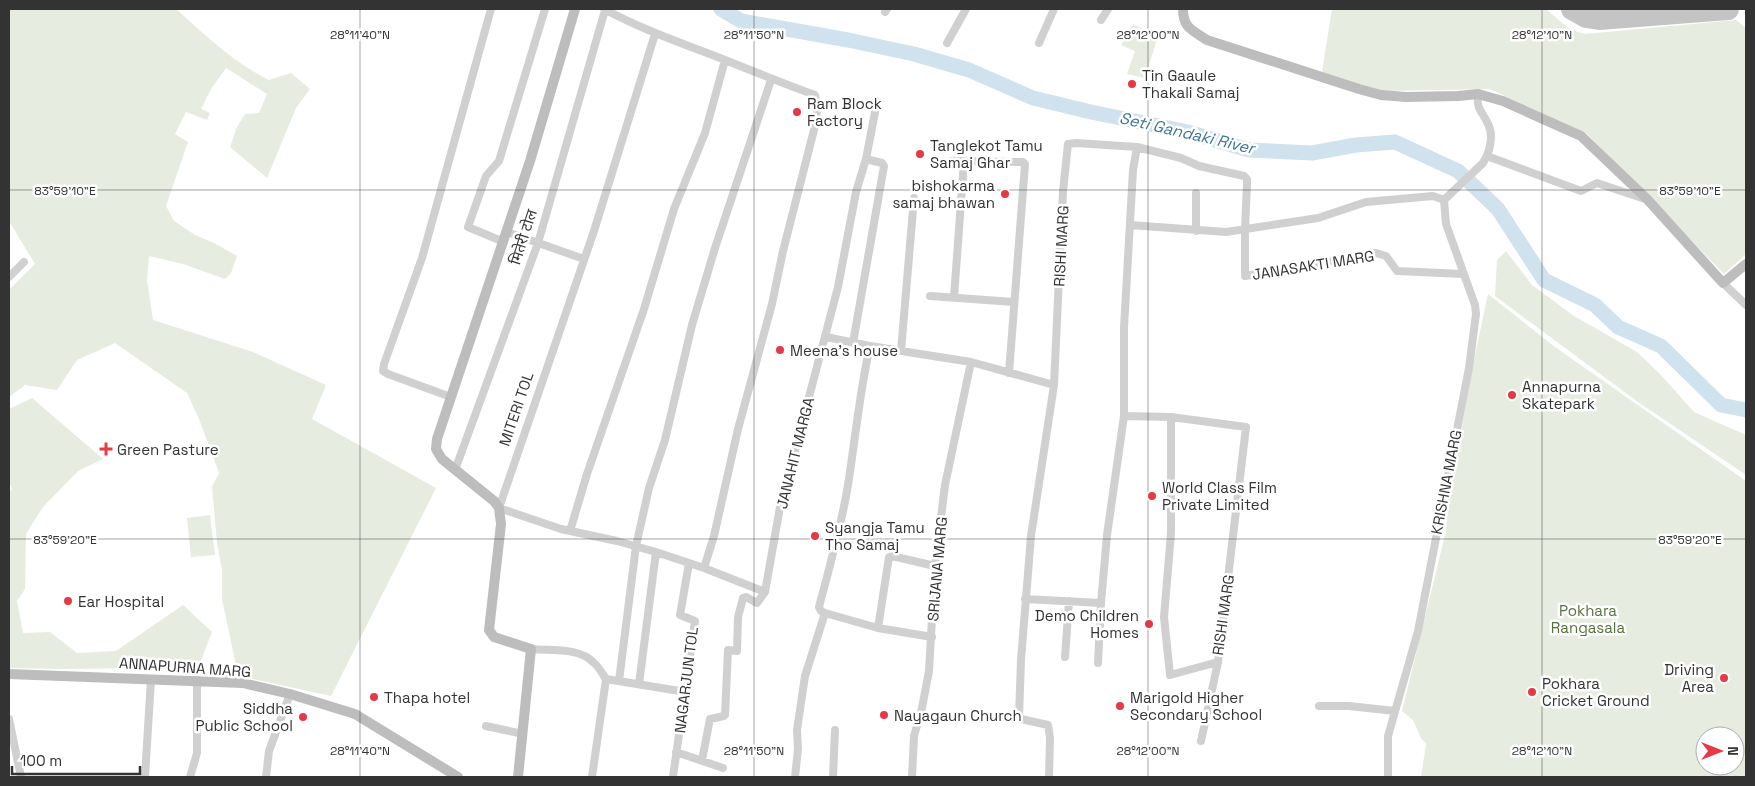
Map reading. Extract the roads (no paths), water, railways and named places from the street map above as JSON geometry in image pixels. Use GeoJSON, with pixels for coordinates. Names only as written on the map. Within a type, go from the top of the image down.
{"type":"FeatureCollection","features":[{"type":"Feature","properties":{"kind":"main road","name":"मितेरी टोल"},"geometry":{"type":"LineString","coordinates":[[455,470],[442,458],[436,449],[437,439],[506,237],[575,9]]}},
{"type":"Feature","properties":{"kind":"main road"},"geometry":{"type":"LineString","coordinates":[[1183,9],[1183,19],[1186,26],[1207,40],[1359,89],[1381,95],[1406,97],[1478,94],[1503,101],[1581,136],[1647,199],[1723,282],[1746,264]]}},
{"type":"Feature","properties":{"kind":"main road"},"geometry":{"type":"LineString","coordinates":[[455,470],[494,501],[499,508]]}},
{"type":"Feature","properties":{"kind":"main road","name":"MITERI TOL"},"geometry":{"type":"LineString","coordinates":[[499,508],[501,524],[489,630],[494,637],[531,649]]}},
{"type":"Feature","properties":{"kind":"main road"},"geometry":{"type":"LineString","coordinates":[[518,777],[531,649]]}},
{"type":"Feature","properties":{"kind":"main road","name":"ANNAPURNA MARG"},"geometry":{"type":"LineString","coordinates":[[9,674],[243,683],[290,694],[355,714],[458,777]]}},
{"type":"Feature","properties":{"kind":"street"},"geometry":{"type":"LineString","coordinates":[[451,397],[383,371],[422,258],[491,9]]}},
{"type":"Feature","properties":{"kind":"street"},"geometry":{"type":"LineString","coordinates":[[545,9],[500,161],[486,176],[468,227],[538,243],[584,259]]}},
{"type":"Feature","properties":{"kind":"street"},"geometry":{"type":"LineString","coordinates":[[604,9],[655,34],[725,60],[771,80],[815,95],[817,108],[816,122],[783,251],[772,304],[738,429],[714,536],[704,568]]}},
{"type":"Feature","properties":{"kind":"street","name":"मितेरी टोल"},"geometry":{"type":"LineString","coordinates":[[455,470],[538,243],[604,9]]}},
{"type":"Feature","properties":{"kind":"street"},"geometry":{"type":"LineString","coordinates":[[947,43],[966,9]]}},
{"type":"Feature","properties":{"kind":"street"},"geometry":{"type":"LineString","coordinates":[[1039,43],[1054,9]]}},
{"type":"Feature","properties":{"kind":"street"},"geometry":{"type":"LineString","coordinates":[[1101,20],[1108,9]]}},
{"type":"Feature","properties":{"kind":"street","name":"MITERI TOL"},"geometry":{"type":"LineString","coordinates":[[499,508],[584,259],[655,34]]}},
{"type":"Feature","properties":{"kind":"street"},"geometry":{"type":"LineString","coordinates":[[570,531],[587,474],[644,308],[674,209],[705,133],[725,60]]}},
{"type":"Feature","properties":{"kind":"street"},"geometry":{"type":"LineString","coordinates":[[619,681],[636,546],[649,488],[665,440],[692,325],[771,80]]}},
{"type":"Feature","properties":{"kind":"street"},"geometry":{"type":"LineString","coordinates":[[1130,225],[1226,232],[1318,218],[1366,202],[1433,196],[1447,197],[1487,156],[1491,139],[1490,129],[1476,104],[1478,94]]}},
{"type":"Feature","properties":{"kind":"street","name":"JANAHIT MARGA"},"geometry":{"type":"LineString","coordinates":[[765,592],[780,507],[826,337],[877,102]]}},
{"type":"Feature","properties":{"kind":"street","name":"RISHI MARG"},"geometry":{"type":"LineString","coordinates":[[1049,777],[1050,738],[1048,725],[1019,717],[1025,599],[1031,536],[1045,456],[1054,385],[1063,191],[1068,144],[1137,147]]}},
{"type":"Feature","properties":{"kind":"street"},"geometry":{"type":"LineString","coordinates":[[1098,663],[1107,535],[1124,416],[1124,328],[1137,147],[1181,158],[1199,166],[1244,176],[1247,179],[1245,229]]}},
{"type":"Feature","properties":{"kind":"street"},"geometry":{"type":"LineString","coordinates":[[1487,156],[1581,191],[1597,183],[1647,199]]}},
{"type":"Feature","properties":{"kind":"street"},"geometry":{"type":"LineString","coordinates":[[853,343],[884,166],[882,163],[866,159]]}},
{"type":"Feature","properties":{"kind":"street"},"geometry":{"type":"LineString","coordinates":[[950,161],[1023,162],[1025,164],[1009,373]]}},
{"type":"Feature","properties":{"kind":"street"},"geometry":{"type":"LineString","coordinates":[[954,297],[964,161]]}},
{"type":"Feature","properties":{"kind":"street"},"geometry":{"type":"LineString","coordinates":[[1196,193],[1196,231]]}},
{"type":"Feature","properties":{"kind":"street","name":"KRISHNA MARG"},"geometry":{"type":"LineString","coordinates":[[1388,777],[1388,736],[1418,631],[1468,368],[1476,314],[1475,305],[1446,224],[1447,197]]}},
{"type":"Feature","properties":{"kind":"street"},"geometry":{"type":"LineString","coordinates":[[901,351],[914,198]]}},
{"type":"Feature","properties":{"kind":"street","name":"JANASAKTI MARG"},"geometry":{"type":"LineString","coordinates":[[1245,229],[1245,276],[1376,253],[1386,256],[1398,272],[1463,274]]}},
{"type":"Feature","properties":{"kind":"street"},"geometry":{"type":"LineString","coordinates":[[9,277],[24,262]]}},
{"type":"Feature","properties":{"kind":"street"},"geometry":{"type":"LineString","coordinates":[[1723,282],[1746,305]]}},
{"type":"Feature","properties":{"kind":"street"},"geometry":{"type":"LineString","coordinates":[[930,296],[1014,302]]}},
{"type":"Feature","properties":{"kind":"street"},"geometry":{"type":"LineString","coordinates":[[826,337],[971,362],[1054,385]]}},
{"type":"Feature","properties":{"kind":"street"},"geometry":{"type":"LineString","coordinates":[[870,346],[840,527],[819,607],[821,611],[826,613],[878,628],[932,637]]}},
{"type":"Feature","properties":{"kind":"street","name":"SRIJANA MARG"},"geometry":{"type":"LineString","coordinates":[[912,777],[914,736],[929,672],[935,566],[945,485],[971,362]]}},
{"type":"Feature","properties":{"kind":"street","name":"RISHI MARG"},"geometry":{"type":"LineString","coordinates":[[1124,416],[1172,417],[1246,427],[1246,441],[1218,662],[1170,675],[1164,617],[1171,533],[1172,417]]}},
{"type":"Feature","properties":{"kind":"street"},"geometry":{"type":"LineString","coordinates":[[499,508],[570,531],[656,552],[704,568],[765,592],[757,604],[746,597],[742,598],[738,616],[737,651],[728,650],[724,716],[711,717],[702,760]]}},
{"type":"Feature","properties":{"kind":"street"},"geometry":{"type":"LineString","coordinates":[[640,684],[656,552]]}},
{"type":"Feature","properties":{"kind":"street"},"geometry":{"type":"LineString","coordinates":[[878,628],[889,557],[892,556],[935,566]]}},
{"type":"Feature","properties":{"kind":"street","name":"NAGARJUN TOL"},"geometry":{"type":"LineString","coordinates":[[673,777],[695,621],[680,615],[689,563]]}},
{"type":"Feature","properties":{"kind":"street"},"geometry":{"type":"LineString","coordinates":[[1025,599],[1101,603]]}},
{"type":"Feature","properties":{"kind":"street"},"geometry":{"type":"LineString","coordinates":[[1065,657],[1069,601]]}},
{"type":"Feature","properties":{"kind":"street"},"geometry":{"type":"LineString","coordinates":[[795,777],[798,750],[796,730],[805,676],[826,613]]}},
{"type":"Feature","properties":{"kind":"street"},"geometry":{"type":"LineString","coordinates":[[531,649],[562,650],[578,654],[593,661],[606,679],[592,777]]}},
{"type":"Feature","properties":{"kind":"street"},"geometry":{"type":"LineString","coordinates":[[1200,741],[1218,662]]}},
{"type":"Feature","properties":{"kind":"street"},"geometry":{"type":"LineString","coordinates":[[145,777],[151,679]]}},
{"type":"Feature","properties":{"kind":"street"},"geometry":{"type":"LineString","coordinates":[[606,679],[686,692]]}},
{"type":"Feature","properties":{"kind":"street"},"geometry":{"type":"LineString","coordinates":[[190,777],[197,753],[197,680]]}},
{"type":"Feature","properties":{"kind":"street"},"geometry":{"type":"LineString","coordinates":[[266,777],[269,751],[290,694]]}},
{"type":"Feature","properties":{"kind":"street"},"geometry":{"type":"LineString","coordinates":[[1319,706],[1349,706],[1394,711]]}},
{"type":"Feature","properties":{"kind":"street"},"geometry":{"type":"LineString","coordinates":[[9,719],[20,777]]}},
{"type":"Feature","properties":{"kind":"street"},"geometry":{"type":"LineString","coordinates":[[486,726],[523,734]]}},
{"type":"Feature","properties":{"kind":"street"},"geometry":{"type":"LineString","coordinates":[[833,777],[835,730]]}},
{"type":"Feature","properties":{"kind":"street"},"geometry":{"type":"LineString","coordinates":[[676,752],[722,768]]}},
{"type":"Feature","properties":{"kind":"waterway","name":"Seti Gandaki River"},"geometry":{"type":"LineString","coordinates":[[721,9],[741,21],[914,54],[969,70],[1033,98],[1188,132],[1249,150],[1312,153],[1356,145],[1395,142],[1458,171],[1498,209],[1544,280],[1595,305],[1618,327],[1661,346],[1721,405],[1746,410]]}},
{"type":"Feature","properties":{"kind":"place","name":"Tin Gaaule Thakali Samaj"},"geometry":{"type":"Point","coordinates":[1132,84]}},
{"type":"Feature","properties":{"kind":"place","name":"Ram Block Factory"},"geometry":{"type":"Point","coordinates":[797,112]}},
{"type":"Feature","properties":{"kind":"place","name":"Tanglekot Tamu Samaj Ghar"},"geometry":{"type":"Point","coordinates":[920,154]}},
{"type":"Feature","properties":{"kind":"place","name":"bishokarma samaj bhawan"},"geometry":{"type":"Point","coordinates":[1005,194]}},
{"type":"Feature","properties":{"kind":"place","name":"Meena's house"},"geometry":{"type":"Point","coordinates":[780,350]}},
{"type":"Feature","properties":{"kind":"place","name":"Annapurna Skatepark"},"geometry":{"type":"Point","coordinates":[1512,395]}},
{"type":"Feature","properties":{"kind":"place","name":"Green Pasture"},"geometry":{"type":"Point","coordinates":[106,449]}},
{"type":"Feature","properties":{"kind":"place","name":"World Class Film Private Limited"},"geometry":{"type":"Point","coordinates":[1152,496]}},
{"type":"Feature","properties":{"kind":"place","name":"Syangja Tamu Tho Samaj"},"geometry":{"type":"Point","coordinates":[815,536]}},
{"type":"Feature","properties":{"kind":"place","name":"Ear Hospital"},"geometry":{"type":"Point","coordinates":[68,601]}},
{"type":"Feature","properties":{"kind":"place","name":"Demo Children Homes"},"geometry":{"type":"Point","coordinates":[1149,624]}},
{"type":"Feature","properties":{"kind":"place","name":"Driving Area"},"geometry":{"type":"Point","coordinates":[1724,678]}},
{"type":"Feature","properties":{"kind":"place","name":"Pokhara Cricket Ground"},"geometry":{"type":"Point","coordinates":[1532,692]}},
{"type":"Feature","properties":{"kind":"place","name":"Thapa hotel"},"geometry":{"type":"Point","coordinates":[374,697]}},
{"type":"Feature","properties":{"kind":"place","name":"Marigold Higher Secondary School"},"geometry":{"type":"Point","coordinates":[1120,706]}},
{"type":"Feature","properties":{"kind":"place","name":"Nayagaun Church"},"geometry":{"type":"Point","coordinates":[884,715]}},
{"type":"Feature","properties":{"kind":"place","name":"Siddha Public School"},"geometry":{"type":"Point","coordinates":[303,717]}},
{"type":"Feature","properties":{"kind":"park label","name":"Pokhara Rangasala"},"geometry":{"type":"Point","coordinates":[1588,618]}}]}
